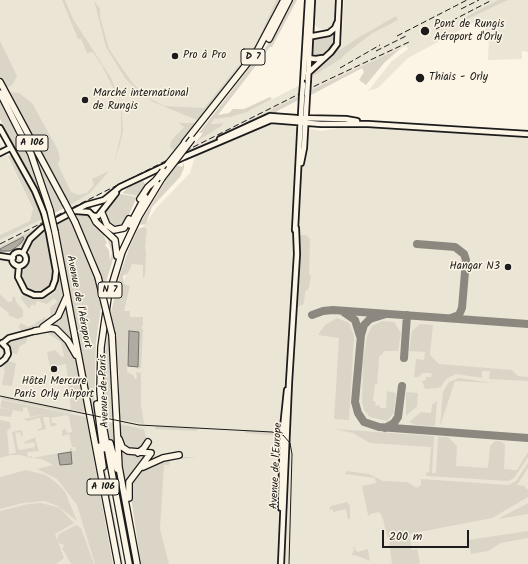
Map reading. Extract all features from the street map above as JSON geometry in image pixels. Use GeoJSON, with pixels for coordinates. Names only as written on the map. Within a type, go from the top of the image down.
{"type":"FeatureCollection","features":[{"type":"Feature","properties":{"kind":"highway","name":"D 7"},"geometry":{"type":"LineString","coordinates":[[214,108],[257,57],[288,0]]}},
{"type":"Feature","properties":{"kind":"highway","name":"Avenue de Paris"},"geometry":{"type":"LineString","coordinates":[[0,82],[75,222],[98,277],[112,335],[119,467],[137,564]]}},
{"type":"Feature","properties":{"kind":"highway","name":"A 106"},"geometry":{"type":"LineString","coordinates":[[0,93],[31,154],[50,210],[52,232]]}},
{"type":"Feature","properties":{"kind":"highway","name":"N 7"},"geometry":{"type":"LineString","coordinates":[[129,564],[102,414],[100,380],[101,347],[110,293],[131,233],[159,179],[192,139],[214,108]]}},
{"type":"Feature","properties":{"kind":"highway","name":"N 7"},"geometry":{"type":"LineString","coordinates":[[125,564],[99,422],[96,382],[98,337],[107,289],[118,256],[134,218],[185,142],[214,108]]}},
{"type":"Feature","properties":{"kind":"highway"},"geometry":{"type":"LineString","coordinates":[[103,211],[105,223],[112,229],[118,230],[124,228],[145,191],[159,179]]}},
{"type":"Feature","properties":{"kind":"highway"},"geometry":{"type":"LineString","coordinates":[[91,214],[96,222],[115,240],[118,256]]}},
{"type":"Feature","properties":{"kind":"highway","name":"Avenue de l'Aéroport"},"geometry":{"type":"LineString","coordinates":[[52,232],[67,296],[118,564]]}},
{"type":"Feature","properties":{"kind":"highway"},"geometry":{"type":"LineString","coordinates":[[34,331],[54,320],[61,311],[67,296]]}},
{"type":"Feature","properties":{"kind":"highway"},"geometry":{"type":"LineString","coordinates":[[34,331],[51,328],[62,333],[75,351],[80,363]]}},
{"type":"Feature","properties":{"kind":"highway"},"geometry":{"type":"LineString","coordinates":[[102,414],[117,471],[126,514],[129,520]]}},
{"type":"Feature","properties":{"kind":"highway"},"geometry":{"type":"LineString","coordinates":[[116,417],[119,441],[122,447],[128,451],[151,453],[132,477],[128,486],[131,515],[129,520]]}},
{"type":"Feature","properties":{"kind":"highway"},"geometry":{"type":"LineString","coordinates":[[99,422],[98,430],[112,519],[110,525]]}},
{"type":"Feature","properties":{"kind":"highway"},"geometry":{"type":"LineString","coordinates":[[138,453],[148,442]]}},
{"type":"Feature","properties":{"kind":"highway"},"geometry":{"type":"LineString","coordinates":[[139,469],[157,460],[179,455]]}},
{"type":"Feature","properties":{"kind":"main road"},"geometry":{"type":"LineString","coordinates":[[304,95],[303,84],[305,52],[311,22],[309,0]]}},
{"type":"Feature","properties":{"kind":"main road"},"geometry":{"type":"LineString","coordinates":[[304,95],[308,80],[309,0]]}},
{"type":"Feature","properties":{"kind":"main road"},"geometry":{"type":"LineString","coordinates":[[308,73],[337,44],[339,0]]}},
{"type":"Feature","properties":{"kind":"main road"},"geometry":{"type":"LineString","coordinates":[[308,37],[328,33],[335,28],[339,18]]}},
{"type":"Feature","properties":{"kind":"main road"},"geometry":{"type":"LineString","coordinates":[[311,22],[315,31],[320,33],[328,33]]}},
{"type":"Feature","properties":{"kind":"main road"},"geometry":{"type":"LineString","coordinates":[[305,52],[307,58],[309,59]]}},
{"type":"Feature","properties":{"kind":"main road"},"geometry":{"type":"LineString","coordinates":[[309,59],[326,56]]}},
{"type":"Feature","properties":{"kind":"main road","name":"Avenue de l'Europe"},"geometry":{"type":"LineString","coordinates":[[280,564],[282,460],[290,369],[288,367],[304,95]]}},
{"type":"Feature","properties":{"kind":"main road"},"geometry":{"type":"LineString","coordinates":[[23,253],[36,233],[74,211],[99,202],[126,185],[270,116],[303,120],[346,119],[368,124],[470,129],[528,134]]}},
{"type":"Feature","properties":{"kind":"main road"},"geometry":{"type":"LineString","coordinates":[[0,128],[35,190],[52,232],[56,271],[52,288],[42,295],[34,295],[25,291],[18,277],[19,266]]}},
{"type":"Feature","properties":{"kind":"main road"},"geometry":{"type":"LineString","coordinates":[[0,153],[10,148]]}},
{"type":"Feature","properties":{"kind":"main road"},"geometry":{"type":"LineString","coordinates":[[74,211],[98,216],[118,192],[126,185]]}},
{"type":"Feature","properties":{"kind":"main road"},"geometry":{"type":"LineString","coordinates":[[99,202],[103,211]]}},
{"type":"Feature","properties":{"kind":"main road"},"geometry":{"type":"LineString","coordinates":[[90,204],[91,214]]}},
{"type":"Feature","properties":{"kind":"main road"},"geometry":{"type":"LineString","coordinates":[[13,258],[16,253],[23,253]]}},
{"type":"Feature","properties":{"kind":"main road"},"geometry":{"type":"LineString","coordinates":[[19,266],[26,261],[26,256],[23,253]]}},
{"type":"Feature","properties":{"kind":"main road"},"geometry":{"type":"LineString","coordinates":[[0,256],[13,258]]}},
{"type":"Feature","properties":{"kind":"main road"},"geometry":{"type":"LineString","coordinates":[[13,258],[13,262],[19,266]]}},
{"type":"Feature","properties":{"kind":"main road"},"geometry":{"type":"LineString","coordinates":[[0,362],[5,359],[8,354],[7,348],[1,342],[9,338],[34,331]]}},
{"type":"Feature","properties":{"kind":"main road","name":"Avenue de l'Europe"},"geometry":{"type":"LineString","coordinates":[[280,564],[285,432]]}},
{"type":"Feature","properties":{"kind":"shaded area"},"geometry":{"type":"Polygon","coordinates":[[[0,0],[276,0],[256,44],[198,116],[200,116],[163,164],[71,210],[69,206],[79,200],[75,200],[16,93],[0,92],[0,84],[10,83],[0,64],[0,0]]]}},
{"type":"Feature","properties":{"kind":"shaded area"},"geometry":{"type":"Polygon","coordinates":[[[62,0],[65,0],[73,19],[111,78],[120,100],[122,114],[123,131],[114,163],[121,134],[121,109],[119,99],[93,52],[87,53],[81,39],[78,39],[62,0]]]}},
{"type":"Feature","properties":{"kind":"shaded area"},"geometry":{"type":"Polygon","coordinates":[[[94,0],[100,9],[100,17],[109,49],[133,84],[149,98],[164,106],[204,108],[256,44],[276,0],[281,0],[259,44],[246,63],[183,142],[179,143],[174,150],[170,147],[171,141],[184,127],[179,123],[195,123],[197,120],[153,102],[125,78],[106,47],[94,0]]]}},
{"type":"Feature","properties":{"kind":"shaded area"},"geometry":{"type":"Polygon","coordinates":[[[292,0],[297,0],[272,47],[270,47],[218,115],[229,113],[233,109],[244,109],[270,97],[272,99],[247,112],[230,117],[214,119],[211,124],[223,123],[222,126],[196,142],[203,133],[199,133],[272,39],[292,0]]]}},
{"type":"Feature","properties":{"kind":"shaded area"},"geometry":{"type":"Polygon","coordinates":[[[314,0],[335,0],[334,23],[329,29],[319,29],[314,24],[314,0]]]}},
{"type":"Feature","properties":{"kind":"shaded area"},"geometry":{"type":"Polygon","coordinates":[[[344,0],[528,0],[528,52],[522,51],[522,59],[488,60],[489,37],[485,34],[486,28],[476,28],[475,22],[408,58],[378,88],[368,91],[391,62],[408,49],[406,46],[273,113],[243,123],[189,151],[196,142],[222,126],[223,123],[210,124],[214,119],[251,110],[310,80],[311,73],[340,46],[342,39],[344,0]]]}},
{"type":"Feature","properties":{"kind":"shaded area"},"geometry":{"type":"Polygon","coordinates":[[[498,0],[508,0],[463,21],[464,18],[498,0]]]}},
{"type":"Feature","properties":{"kind":"shaded area"},"geometry":{"type":"Polygon","coordinates":[[[396,16],[398,20],[371,34],[342,58],[310,78],[311,73],[338,49],[340,50],[396,16]]]}},
{"type":"Feature","properties":{"kind":"shaded area"},"geometry":{"type":"Polygon","coordinates":[[[334,31],[336,32],[336,37],[333,45],[322,55],[311,56],[313,37],[328,36],[334,31]]]}},
{"type":"Feature","properties":{"kind":"shaded area"},"geometry":{"type":"Polygon","coordinates":[[[0,41],[17,76],[12,85],[6,88],[0,77],[0,41]]]}},
{"type":"Feature","properties":{"kind":"shaded area"},"geometry":{"type":"Polygon","coordinates":[[[401,48],[384,63],[366,85],[359,80],[364,72],[362,68],[311,95],[311,90],[401,48]]]}},
{"type":"Feature","properties":{"kind":"shaded area"},"geometry":{"type":"Polygon","coordinates":[[[8,92],[19,93],[32,103],[58,150],[60,158],[58,165],[71,192],[78,195],[87,193],[94,185],[92,179],[109,171],[90,193],[69,206],[8,92]]]}},
{"type":"Feature","properties":{"kind":"shaded area"},"geometry":{"type":"Polygon","coordinates":[[[299,96],[298,100],[277,111],[276,114],[268,115],[187,152],[299,96]]]}},
{"type":"Feature","properties":{"kind":"shaded area"},"geometry":{"type":"Polygon","coordinates":[[[0,100],[26,153],[40,186],[47,214],[40,197],[0,119],[0,100]]]}},
{"type":"Feature","properties":{"kind":"shaded area"},"geometry":{"type":"Polygon","coordinates":[[[269,122],[322,131],[350,126],[528,136],[528,564],[158,564],[143,479],[149,454],[121,442],[119,374],[111,316],[143,227],[157,207],[190,173],[195,156],[269,122]]]}},
{"type":"Feature","properties":{"kind":"shaded area"},"geometry":{"type":"Polygon","coordinates":[[[20,124],[64,208],[53,214],[41,175],[20,124]]]}},
{"type":"Feature","properties":{"kind":"shaded area"},"geometry":{"type":"Polygon","coordinates":[[[0,142],[38,220],[0,237],[0,142]]]}},
{"type":"Feature","properties":{"kind":"shaded area"},"geometry":{"type":"Polygon","coordinates":[[[7,155],[11,156],[32,192],[42,219],[0,240],[0,235],[30,221],[33,209],[7,155]]]}},
{"type":"Feature","properties":{"kind":"shaded area"},"geometry":{"type":"Polygon","coordinates":[[[184,162],[184,168],[180,177],[152,207],[146,224],[139,225],[169,175],[177,165],[182,167],[184,162]]]}},
{"type":"Feature","properties":{"kind":"shaded area"},"geometry":{"type":"Polygon","coordinates":[[[143,180],[145,185],[137,196],[122,193],[129,187],[143,180]]]}},
{"type":"Feature","properties":{"kind":"shaded area"},"geometry":{"type":"Polygon","coordinates":[[[121,194],[137,197],[125,223],[116,226],[108,222],[106,211],[121,194]]]}},
{"type":"Feature","properties":{"kind":"shaded area"},"geometry":{"type":"Polygon","coordinates":[[[78,213],[86,213],[104,232],[107,243],[105,245],[109,250],[110,261],[112,253],[106,235],[111,237],[116,249],[104,289],[94,256],[74,215],[78,213]]]}},
{"type":"Feature","properties":{"kind":"shaded area"},"geometry":{"type":"Polygon","coordinates":[[[69,217],[89,257],[102,301],[96,342],[94,414],[91,414],[56,223],[69,217]]]}},
{"type":"Feature","properties":{"kind":"shaded area"},"geometry":{"type":"Polygon","coordinates":[[[42,219],[43,224],[0,246],[0,240],[42,219]]]}},
{"type":"Feature","properties":{"kind":"shaded area"},"geometry":{"type":"Polygon","coordinates":[[[52,226],[62,285],[63,302],[61,309],[48,323],[22,331],[18,327],[21,323],[28,327],[34,324],[35,326],[35,323],[44,318],[43,316],[47,320],[51,319],[50,308],[57,302],[54,298],[47,304],[37,301],[35,306],[32,304],[29,309],[20,297],[23,296],[23,294],[30,299],[44,299],[55,292],[58,284],[58,270],[52,226]]]}},
{"type":"Feature","properties":{"kind":"shaded area"},"geometry":{"type":"Polygon","coordinates":[[[144,227],[147,229],[145,247],[145,276],[143,278],[143,265],[132,264],[128,273],[123,276],[124,284],[130,286],[124,311],[130,311],[130,317],[143,317],[143,325],[141,328],[143,329],[141,368],[137,369],[139,332],[129,331],[127,372],[133,375],[135,379],[137,378],[136,372],[141,373],[141,404],[144,424],[119,419],[119,374],[111,312],[120,274],[130,246],[138,229],[144,227]]]}},
{"type":"Feature","properties":{"kind":"shaded area"},"geometry":{"type":"Polygon","coordinates":[[[36,228],[21,247],[9,252],[0,252],[0,246],[36,228]]]}},
{"type":"Feature","properties":{"kind":"shaded area"},"geometry":{"type":"Polygon","coordinates":[[[45,230],[53,270],[53,278],[48,289],[39,293],[30,291],[27,287],[23,280],[23,271],[29,260],[29,250],[31,244],[34,239],[45,230]]]}},
{"type":"Feature","properties":{"kind":"shaded area"},"geometry":{"type":"Polygon","coordinates":[[[300,235],[306,235],[310,239],[309,275],[311,275],[309,288],[305,292],[304,304],[295,308],[300,235]]]}},
{"type":"Feature","properties":{"kind":"shaded area"},"geometry":{"type":"Polygon","coordinates":[[[23,237],[24,239],[15,248],[10,251],[0,251],[0,249],[23,237]]]}},
{"type":"Feature","properties":{"kind":"shaded area"},"geometry":{"type":"Polygon","coordinates":[[[0,254],[6,254],[19,259],[22,268],[21,280],[23,287],[31,293],[63,292],[53,320],[53,329],[77,363],[108,564],[0,564],[0,254]]]}},
{"type":"Feature","properties":{"kind":"shaded area"},"geometry":{"type":"Polygon","coordinates":[[[0,294],[8,302],[11,302],[13,299],[12,297],[15,297],[16,302],[23,310],[23,317],[17,319],[8,315],[9,313],[0,306],[0,294]]]}},
{"type":"Feature","properties":{"kind":"shaded area"},"geometry":{"type":"Polygon","coordinates":[[[64,310],[67,310],[76,351],[66,334],[53,324],[64,310]]]}},
{"type":"Feature","properties":{"kind":"shaded area"},"geometry":{"type":"Polygon","coordinates":[[[337,318],[349,323],[354,336],[349,420],[334,419],[339,338],[318,335],[325,325],[337,318]]]}},
{"type":"Feature","properties":{"kind":"shaded area"},"geometry":{"type":"Polygon","coordinates":[[[382,321],[394,322],[401,333],[398,351],[385,351],[379,357],[377,384],[375,384],[373,401],[376,402],[375,405],[380,406],[380,408],[386,408],[387,392],[385,391],[396,393],[394,413],[387,421],[370,417],[364,410],[362,402],[363,362],[367,336],[372,326],[382,321]]]}},
{"type":"Feature","properties":{"kind":"shaded area"},"geometry":{"type":"Polygon","coordinates":[[[420,324],[433,325],[430,355],[439,364],[512,370],[518,376],[528,377],[528,381],[489,379],[490,371],[482,371],[482,378],[456,374],[446,379],[440,388],[438,386],[438,388],[425,389],[422,381],[426,380],[426,377],[431,377],[432,373],[422,373],[419,377],[414,377],[416,359],[424,360],[425,352],[409,351],[412,331],[420,324]]]}},
{"type":"Feature","properties":{"kind":"shaded area"},"geometry":{"type":"Polygon","coordinates":[[[53,329],[72,348],[77,363],[86,412],[72,410],[71,413],[1,399],[2,396],[71,410],[66,364],[50,367],[47,352],[55,350],[62,357],[64,356],[61,342],[46,332],[28,336],[26,343],[20,346],[17,354],[11,353],[9,345],[12,339],[53,329]]]}},
{"type":"Feature","properties":{"kind":"shaded area"},"geometry":{"type":"Polygon","coordinates":[[[108,329],[112,359],[114,418],[107,417],[105,392],[104,360],[108,329]]]}},
{"type":"Feature","properties":{"kind":"shaded area"},"geometry":{"type":"Polygon","coordinates":[[[129,331],[139,332],[138,367],[128,366],[129,331]]]}},
{"type":"Feature","properties":{"kind":"shaded area"},"geometry":{"type":"Polygon","coordinates":[[[8,361],[16,363],[12,386],[2,385],[4,373],[6,373],[4,371],[4,365],[8,361]]]}},
{"type":"Feature","properties":{"kind":"shaded area"},"geometry":{"type":"Polygon","coordinates":[[[459,378],[493,383],[455,381],[440,426],[443,392],[449,382],[459,378]]]}},
{"type":"Feature","properties":{"kind":"shaded area"},"geometry":{"type":"Polygon","coordinates":[[[406,392],[418,393],[417,406],[406,416],[406,392]]]}},
{"type":"Feature","properties":{"kind":"shaded area"},"geometry":{"type":"Polygon","coordinates":[[[2,400],[86,417],[113,564],[95,564],[77,505],[57,479],[37,469],[53,465],[42,459],[31,458],[20,455],[10,455],[0,458],[0,420],[10,422],[11,427],[7,431],[9,454],[16,453],[12,432],[22,430],[23,436],[21,436],[20,432],[15,433],[18,448],[20,450],[35,447],[34,442],[24,444],[26,441],[37,437],[35,439],[39,451],[27,452],[28,457],[32,456],[32,458],[70,451],[70,448],[72,448],[73,451],[76,451],[75,447],[72,447],[69,434],[63,436],[61,434],[62,430],[66,429],[67,433],[72,432],[69,417],[67,415],[51,418],[52,423],[56,423],[57,425],[51,427],[49,417],[43,417],[46,429],[38,431],[38,429],[42,428],[40,418],[27,421],[24,419],[46,414],[30,417],[27,407],[23,408],[23,412],[13,410],[11,417],[0,416],[0,408],[11,410],[0,407],[2,400]]]}},
{"type":"Feature","properties":{"kind":"shaded area"},"geometry":{"type":"Polygon","coordinates":[[[437,401],[435,426],[416,425],[409,422],[421,412],[431,413],[432,405],[437,401]]]}},
{"type":"Feature","properties":{"kind":"shaded area"},"geometry":{"type":"Polygon","coordinates":[[[105,421],[114,423],[116,454],[114,454],[105,421]]]}},
{"type":"Feature","properties":{"kind":"shaded area"},"geometry":{"type":"Polygon","coordinates":[[[119,424],[144,429],[147,441],[139,451],[125,448],[120,440],[119,424]]]}},
{"type":"Feature","properties":{"kind":"shaded area"},"geometry":{"type":"Polygon","coordinates":[[[156,426],[197,428],[197,431],[155,429],[156,426]]]}},
{"type":"Feature","properties":{"kind":"shaded area"},"geometry":{"type":"Polygon","coordinates":[[[334,429],[434,436],[432,473],[436,473],[438,437],[448,437],[457,446],[456,466],[488,468],[490,446],[495,441],[501,441],[505,445],[504,469],[517,470],[528,452],[528,457],[514,478],[508,481],[426,476],[426,473],[429,472],[431,447],[370,443],[353,433],[334,429]]]}},
{"type":"Feature","properties":{"kind":"shaded area"},"geometry":{"type":"Polygon","coordinates":[[[245,430],[276,432],[279,433],[279,436],[245,433],[245,430]]]}},
{"type":"Feature","properties":{"kind":"shaded area"},"geometry":{"type":"Polygon","coordinates":[[[119,442],[121,447],[147,455],[127,489],[125,489],[123,479],[119,442]]]}},
{"type":"Feature","properties":{"kind":"shaded area"},"geometry":{"type":"Polygon","coordinates":[[[71,452],[72,464],[60,465],[58,454],[71,452]]]}},
{"type":"Feature","properties":{"kind":"shaded area"},"geometry":{"type":"Polygon","coordinates":[[[174,457],[198,457],[170,460],[169,465],[164,465],[160,529],[169,564],[141,564],[130,491],[131,484],[137,474],[148,465],[174,457]]]}},
{"type":"Feature","properties":{"kind":"shaded area"},"geometry":{"type":"Polygon","coordinates":[[[528,463],[528,468],[517,485],[525,486],[525,488],[528,489],[528,497],[492,518],[409,534],[412,550],[417,549],[420,563],[416,564],[392,564],[389,542],[382,516],[379,512],[370,514],[370,516],[368,515],[362,486],[376,483],[375,478],[345,474],[347,471],[369,474],[383,481],[407,482],[417,488],[421,485],[421,479],[508,485],[516,481],[528,463]]]}},
{"type":"Feature","properties":{"kind":"shaded area"},"geometry":{"type":"Polygon","coordinates":[[[105,468],[123,564],[121,564],[105,468]]]}},
{"type":"Feature","properties":{"kind":"shaded area"},"geometry":{"type":"Polygon","coordinates":[[[26,470],[46,475],[59,485],[65,492],[77,521],[58,506],[44,501],[23,503],[0,509],[0,477],[26,470]]]}},
{"type":"Feature","properties":{"kind":"shaded area"},"geometry":{"type":"Polygon","coordinates":[[[347,502],[350,506],[350,519],[348,519],[346,509],[333,512],[333,509],[329,510],[331,506],[347,502]]]}},
{"type":"Feature","properties":{"kind":"shaded area"},"geometry":{"type":"Polygon","coordinates":[[[41,503],[60,508],[74,523],[55,534],[64,558],[56,564],[0,564],[0,511],[28,504],[41,503]]]}},
{"type":"Feature","properties":{"kind":"shaded area"},"geometry":{"type":"Polygon","coordinates":[[[528,503],[528,514],[498,519],[528,503]]]}},
{"type":"Feature","properties":{"kind":"shaded area"},"geometry":{"type":"Polygon","coordinates":[[[76,525],[81,528],[94,564],[71,564],[62,548],[64,547],[63,544],[60,544],[57,540],[59,534],[76,525]]]}},
{"type":"Feature","properties":{"kind":"shaded area"},"geometry":{"type":"Polygon","coordinates":[[[528,531],[528,538],[501,543],[488,551],[471,554],[468,540],[528,531]]]}},
{"type":"Feature","properties":{"kind":"shaded area"},"geometry":{"type":"Polygon","coordinates":[[[353,546],[357,552],[368,549],[370,561],[355,555],[351,556],[354,550],[353,546]]]}},
{"type":"Feature","properties":{"kind":"taxiway"},"geometry":{"type":"LineString","coordinates":[[417,244],[455,247],[464,254],[466,260],[462,308],[459,315],[451,318]]}},
{"type":"Feature","properties":{"kind":"taxiway"},"geometry":{"type":"LineString","coordinates":[[312,315],[323,311],[333,310],[528,324]]}},
{"type":"Feature","properties":{"kind":"taxiway"},"geometry":{"type":"LineString","coordinates":[[342,311],[355,320],[360,336]]}},
{"type":"Feature","properties":{"kind":"taxiway"},"geometry":{"type":"LineString","coordinates":[[386,314],[370,319],[364,325],[361,335],[355,402],[358,413],[364,422],[379,427],[528,438]]}},
{"type":"Feature","properties":{"kind":"taxiway"},"geometry":{"type":"LineString","coordinates":[[404,358],[407,315]]}},
{"type":"Feature","properties":{"kind":"taxiway"},"geometry":{"type":"LineString","coordinates":[[385,428],[394,423],[398,417],[402,386]]}},
{"type":"Feature","properties":{"kind":"tram line"},"geometry":{"type":"LineString","coordinates":[[0,396],[139,425],[272,432],[283,435],[290,443],[292,454],[289,564]]}},
{"type":"Feature","properties":{"kind":"railway"},"geometry":{"type":"LineString","coordinates":[[397,36],[467,0]]}},
{"type":"Feature","properties":{"kind":"railway"},"geometry":{"type":"LineString","coordinates":[[461,9],[479,0]]}},
{"type":"Feature","properties":{"kind":"railway"},"geometry":{"type":"LineString","coordinates":[[436,29],[492,0]]}},
{"type":"Feature","properties":{"kind":"railway"},"geometry":{"type":"LineString","coordinates":[[376,51],[406,36]]}},
{"type":"Feature","properties":{"kind":"railway"},"geometry":{"type":"LineString","coordinates":[[0,244],[321,83],[409,42]]}},
{"type":"Feature","properties":{"kind":"railway"},"geometry":{"type":"LineString","coordinates":[[340,68],[380,45]]}},
{"type":"Feature","properties":{"kind":"place","name":"Pont de Rungis Aéroport d'Orly"},"geometry":{"type":"Point","coordinates":[425,31]}},
{"type":"Feature","properties":{"kind":"place","name":"Pro à Pro"},"geometry":{"type":"Point","coordinates":[175,56]}},
{"type":"Feature","properties":{"kind":"place","name":"Thiais - Orly"},"geometry":{"type":"Point","coordinates":[420,78]}},
{"type":"Feature","properties":{"kind":"place","name":"Marché international de Rungis"},"geometry":{"type":"Point","coordinates":[85,100]}},
{"type":"Feature","properties":{"kind":"place","name":"Hangar N3"},"geometry":{"type":"Point","coordinates":[508,267]}},
{"type":"Feature","properties":{"kind":"place","name":"Hôtel Mercure Paris Orly Airport"},"geometry":{"type":"Point","coordinates":[54,369]}}]}
